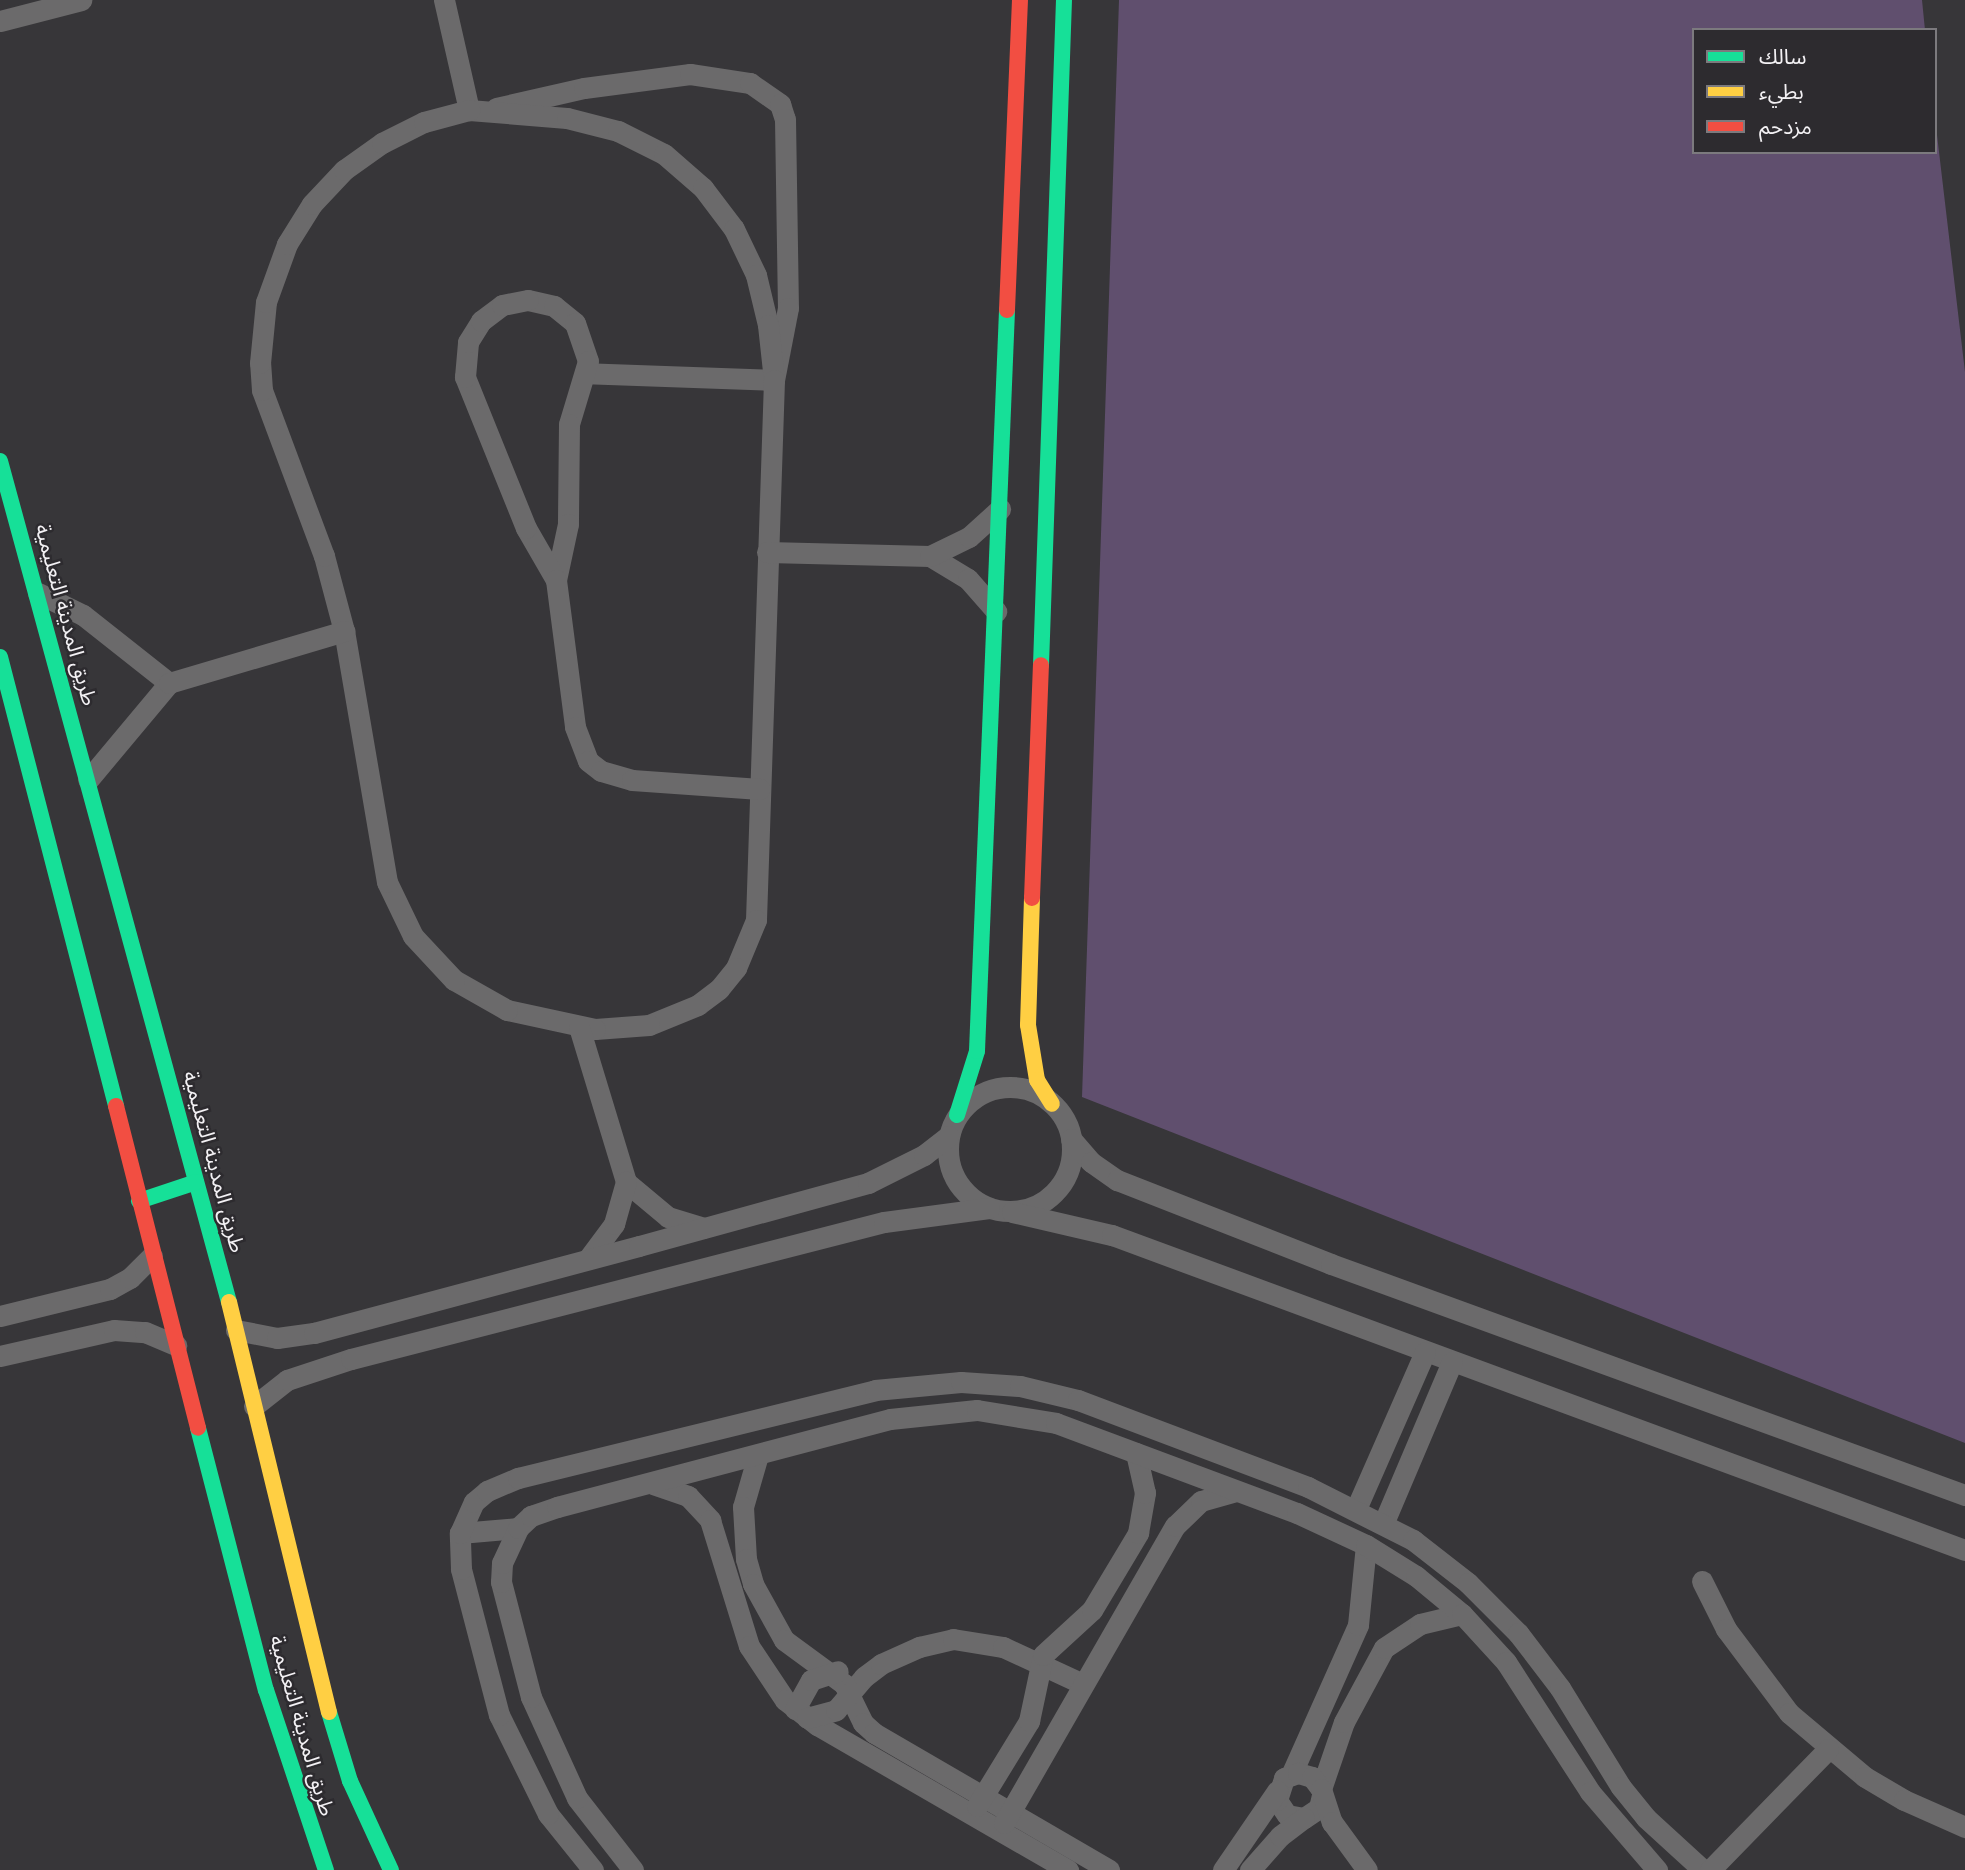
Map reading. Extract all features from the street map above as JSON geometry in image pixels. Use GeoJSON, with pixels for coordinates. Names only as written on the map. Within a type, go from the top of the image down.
{"type":"FeatureCollection","features":[{"type":"Feature","properties":{"kind":"street"},"geometry":{"type":"LineString","coordinates":[[0,21],[81,0]]}},
{"type":"Feature","properties":{"kind":"street"},"geometry":{"type":"LineString","coordinates":[[444,0],[476,110]]}},
{"type":"Feature","properties":{"kind":"street"},"geometry":{"type":"LineString","coordinates":[[989,1208],[970,1197],[956,1180],[948,1159],[948,1136],[977,1051],[1020,0]]}},
{"type":"Feature","properties":{"kind":"street"},"geometry":{"type":"LineString","coordinates":[[1064,0],[1028,1025],[1037,1080],[1071,1139],[1091,1162],[1117,1181],[1370,1279],[1965,1495]]}},
{"type":"Feature","properties":{"kind":"street"},"geometry":{"type":"LineString","coordinates":[[476,110],[567,118],[618,131],[664,154],[703,188],[734,229],[756,275],[768,325],[774,380],[756,920],[736,968],[698,1005],[674,1017],[621,1029],[579,1027],[526,1016],[479,998],[432,960],[413,936],[385,872],[344,631],[324,556],[262,390],[260,363],[266,302],[288,244],[312,204],[344,170],[382,143],[424,122],[476,110],[584,88],[690,74],[732,78],[770,94],[785,119],[788,308],[774,380]]}},
{"type":"Feature","properties":{"kind":"street"},"geometry":{"type":"LineString","coordinates":[[556,580],[526,528],[490,433],[468,388],[465,354],[474,331],[490,312],[514,301],[541,302],[575,323],[587,348],[587,373],[569,424],[568,524],[556,580],[575,727],[588,761],[601,771],[632,780],[760,789]]}},
{"type":"Feature","properties":{"kind":"street"},"geometry":{"type":"LineString","coordinates":[[587,373],[774,380]]}},
{"type":"Feature","properties":{"kind":"street","name":"طريق المدينة التعليمية"},"geometry":{"type":"LineString","coordinates":[[0,461],[236,1330],[330,1721],[368,1826],[391,1870]]}},
{"type":"Feature","properties":{"kind":"street"},"geometry":{"type":"LineString","coordinates":[[767,552],[930,556],[969,537],[1000,509]]}},
{"type":"Feature","properties":{"kind":"street"},"geometry":{"type":"LineString","coordinates":[[930,556],[968,579],[996,611]]}},
{"type":"Feature","properties":{"kind":"street"},"geometry":{"type":"LineString","coordinates":[[38,593],[83,615],[169,683]]}},
{"type":"Feature","properties":{"kind":"street"},"geometry":{"type":"LineString","coordinates":[[88,780],[169,683],[344,631]]}},
{"type":"Feature","properties":{"kind":"street","name":"طريق المدينة التعليمية"},"geometry":{"type":"LineString","coordinates":[[0,657],[152,1256],[266,1690],[301,1806],[326,1870]]}},
{"type":"Feature","properties":{"kind":"street"},"geometry":{"type":"LineString","coordinates":[[579,1027],[626,1182],[614,1224],[589,1259]]}},
{"type":"Feature","properties":{"kind":"street"},"geometry":{"type":"LineString","coordinates":[[957,1115],[971,1100],[992,1089],[1033,1092],[1052,1104]]}},
{"type":"Feature","properties":{"kind":"street"},"geometry":{"type":"LineString","coordinates":[[236,1330],[253,1336],[299,1336],[703,1228],[868,1183],[915,1161],[948,1136]]}},
{"type":"Feature","properties":{"kind":"street"},"geometry":{"type":"LineString","coordinates":[[1012,1212],[1035,1206],[1062,1182],[1070,1166],[1071,1139]]}},
{"type":"Feature","properties":{"kind":"street"},"geometry":{"type":"LineString","coordinates":[[139,1200],[196,1182]]}},
{"type":"Feature","properties":{"kind":"street"},"geometry":{"type":"LineString","coordinates":[[626,1182],[668,1217],[703,1228]]}},
{"type":"Feature","properties":{"kind":"street"},"geometry":{"type":"LineString","coordinates":[[254,1406],[287,1380],[351,1359],[884,1222],[989,1208],[1112,1235],[1965,1550]]}},
{"type":"Feature","properties":{"kind":"street"},"geometry":{"type":"LineString","coordinates":[[0,1316],[110,1289],[130,1278],[152,1256]]}},
{"type":"Feature","properties":{"kind":"street"},"geometry":{"type":"LineString","coordinates":[[0,1356],[114,1329],[145,1332],[176,1345]]}},
{"type":"Feature","properties":{"kind":"street"},"geometry":{"type":"LineString","coordinates":[[1356,1509],[1425,1352]]}},
{"type":"Feature","properties":{"kind":"street"},"geometry":{"type":"LineString","coordinates":[[1384,1522],[1452,1362]]}},
{"type":"Feature","properties":{"kind":"street"},"geometry":{"type":"LineString","coordinates":[[593,1870],[548,1814],[508,1738],[467,1602],[460,1533],[474,1502],[501,1483],[875,1390],[931,1383],[991,1382],[1049,1391],[1308,1488],[1384,1522],[1460,1576],[1518,1633],[1560,1688],[1621,1787],[1656,1828],[1703,1870]]}},
{"type":"Feature","properties":{"kind":"street"},"geometry":{"type":"LineString","coordinates":[[931,1383],[937,1411]]}},
{"type":"Feature","properties":{"kind":"street"},"geometry":{"type":"LineString","coordinates":[[634,1870],[577,1798],[542,1727],[501,1582],[502,1563],[518,1528],[531,1516],[557,1507],[890,1419],[937,1411],[1017,1414],[1056,1423],[1297,1513],[1366,1545],[1416,1576],[1462,1614],[1512,1670],[1583,1781],[1625,1837],[1657,1870]]}},
{"type":"Feature","properties":{"kind":"street"},"geometry":{"type":"LineString","coordinates":[[978,1806],[1029,1721],[1040,1662],[1052,1642],[1092,1610],[1138,1533],[1145,1500],[1136,1452]]}},
{"type":"Feature","properties":{"kind":"street"},"geometry":{"type":"LineString","coordinates":[[758,1455],[743,1507],[742,1533],[753,1584],[785,1640],[828,1672],[850,1693],[863,1723],[874,1732],[1068,1870]]}},
{"type":"Feature","properties":{"kind":"street"},"geometry":{"type":"LineString","coordinates":[[647,1484],[679,1491],[704,1511],[726,1563],[750,1646],[771,1683],[801,1714],[978,1806]]}},
{"type":"Feature","properties":{"kind":"street"},"geometry":{"type":"LineString","coordinates":[[1297,1513],[1308,1488]]}},
{"type":"Feature","properties":{"kind":"street"},"geometry":{"type":"LineString","coordinates":[[1004,1822],[1182,1516],[1213,1495],[1237,1491]]}},
{"type":"Feature","properties":{"kind":"street"},"geometry":{"type":"LineString","coordinates":[[460,1533],[518,1528]]}},
{"type":"Feature","properties":{"kind":"street"},"geometry":{"type":"LineString","coordinates":[[1223,1870],[1291,1775],[1358,1625],[1366,1545]]}},
{"type":"Feature","properties":{"kind":"street"},"geometry":{"type":"LineString","coordinates":[[1702,1581],[1755,1673],[1828,1749],[1904,1800],[1965,1827]]}},
{"type":"Feature","properties":{"kind":"street"},"geometry":{"type":"LineString","coordinates":[[1250,1870],[1280,1836],[1319,1808],[1321,1792],[1344,1722],[1384,1648],[1420,1624],[1462,1614]]}},
{"type":"Feature","properties":{"kind":"street"},"geometry":{"type":"LineString","coordinates":[[801,1714],[830,1714],[881,1664],[904,1652],[953,1639],[987,1642],[1040,1662],[1083,1684]]}},
{"type":"Feature","properties":{"kind":"street"},"geometry":{"type":"LineString","coordinates":[[801,1714],[811,1680],[828,1672],[881,1664]]}},
{"type":"Feature","properties":{"kind":"street"},"geometry":{"type":"LineString","coordinates":[[508,1738],[542,1727]]}},
{"type":"Feature","properties":{"kind":"street"},"geometry":{"type":"LineString","coordinates":[[1710,1870],[1828,1749]]}},
{"type":"Feature","properties":{"kind":"street"},"geometry":{"type":"LineString","coordinates":[[1291,1775],[1312,1777],[1339,1833],[1367,1870]]}},
{"type":"Feature","properties":{"kind":"street"},"geometry":{"type":"LineString","coordinates":[[1277,1791],[1280,1809],[1295,1818],[1304,1818]]}},
{"type":"Feature","properties":{"kind":"street"},"geometry":{"type":"LineString","coordinates":[[1004,1822],[1109,1870]]}},
{"type":"Feature","properties":{"kind":"street"},"geometry":{"type":"LineString","coordinates":[[1625,1837],[1642,1870]]}},
{"type":"Feature","properties":{"kind":"shaded area"},"geometry":{"type":"Polygon","coordinates":[[[1119,0],[1922,0],[1925,28],[1692,28],[1692,154],[1937,154],[1937,135],[1965,372],[1965,1443],[1082,1097],[1119,0]]]}},
{"type":"Feature","properties":{"kind":"traffic: fast"},"geometry":{"type":"LineString","coordinates":[[1041,665],[1064,0]]}},
{"type":"Feature","properties":{"kind":"traffic: fast"},"geometry":{"type":"LineString","coordinates":[[957,1115],[977,1051],[1007,310]]}},
{"type":"Feature","properties":{"kind":"traffic: fast"},"geometry":{"type":"LineString","coordinates":[[0,461],[229,1302]]}},
{"type":"Feature","properties":{"kind":"traffic: fast"},"geometry":{"type":"LineString","coordinates":[[0,657],[116,1106]]}},
{"type":"Feature","properties":{"kind":"traffic: fast"},"geometry":{"type":"LineString","coordinates":[[139,1201],[196,1182]]}},
{"type":"Feature","properties":{"kind":"traffic: fast"},"geometry":{"type":"LineString","coordinates":[[198,1428],[266,1690],[326,1870]]}},
{"type":"Feature","properties":{"kind":"traffic: fast"},"geometry":{"type":"LineString","coordinates":[[329,1712],[350,1781],[391,1870]]}},
{"type":"Feature","properties":{"kind":"traffic: slow"},"geometry":{"type":"LineString","coordinates":[[1032,898],[1028,1025],[1037,1080],[1052,1104]]}},
{"type":"Feature","properties":{"kind":"traffic: slow"},"geometry":{"type":"LineString","coordinates":[[229,1302],[329,1712]]}},
{"type":"Feature","properties":{"kind":"traffic: jam"},"geometry":{"type":"LineString","coordinates":[[1007,310],[1020,0]]}},
{"type":"Feature","properties":{"kind":"traffic: jam"},"geometry":{"type":"LineString","coordinates":[[1032,898],[1041,665]]}},
{"type":"Feature","properties":{"kind":"traffic: jam"},"geometry":{"type":"LineString","coordinates":[[116,1106],[198,1428]]}}]}
